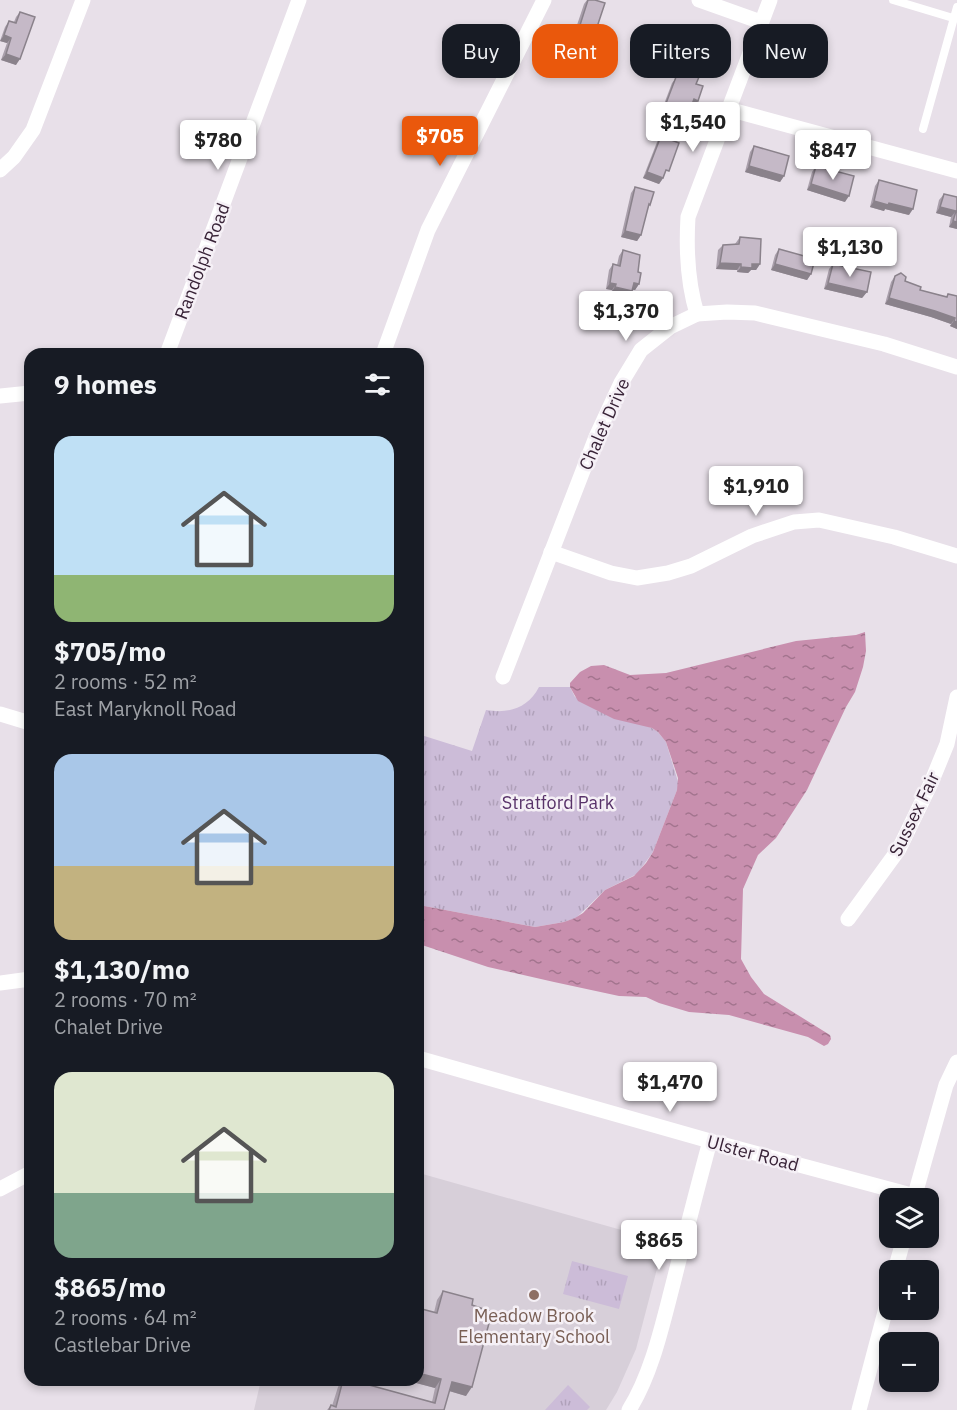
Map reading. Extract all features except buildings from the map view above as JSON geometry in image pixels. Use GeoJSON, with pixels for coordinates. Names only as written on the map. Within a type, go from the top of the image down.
{"type":"FeatureCollection","features":[{"type":"Feature","properties":{"kind":"street"},"geometry":{"type":"LineString","coordinates":[[0,170],[14,157],[33,130],[83,0]]}},
{"type":"Feature","properties":{"kind":"street","name":"Randolph Road"},"geometry":{"type":"LineString","coordinates":[[169,348],[299,0]]}},
{"type":"Feature","properties":{"kind":"street"},"geometry":{"type":"LineString","coordinates":[[385,348],[429,228],[544,0]]}},
{"type":"Feature","properties":{"kind":"street"},"geometry":{"type":"LineString","coordinates":[[699,0],[761,22]]}},
{"type":"Feature","properties":{"kind":"street"},"geometry":{"type":"LineString","coordinates":[[697,314],[689,289],[686,252],[688,217],[770,0]]}},
{"type":"Feature","properties":{"kind":"street"},"geometry":{"type":"LineString","coordinates":[[728,110],[957,171]]}},
{"type":"Feature","properties":{"kind":"street","name":"Chalet Drive"},"geometry":{"type":"LineString","coordinates":[[503,677],[596,436],[621,383],[641,350],[670,327],[697,314],[755,313],[884,344],[957,367]]}},
{"type":"Feature","properties":{"kind":"street"},"geometry":{"type":"LineString","coordinates":[[0,396],[24,394]]}},
{"type":"Feature","properties":{"kind":"street"},"geometry":{"type":"LineString","coordinates":[[551,552],[611,573],[637,578],[668,573],[690,566],[752,536],[794,522],[819,520],[894,537],[957,556]]}},
{"type":"Feature","properties":{"kind":"street","name":"Sussex Fair"},"geometry":{"type":"LineString","coordinates":[[848,919],[899,849],[947,744],[957,697]]}},
{"type":"Feature","properties":{"kind":"street"},"geometry":{"type":"LineString","coordinates":[[0,714],[24,721]]}},
{"type":"Feature","properties":{"kind":"street"},"geometry":{"type":"LineString","coordinates":[[0,982],[24,980]]}},
{"type":"Feature","properties":{"kind":"street","name":"Ulster Road"},"geometry":{"type":"LineString","coordinates":[[424,1060],[881,1188]]}},
{"type":"Feature","properties":{"kind":"street"},"geometry":{"type":"LineString","coordinates":[[917,1188],[946,1085],[957,1062]]}},
{"type":"Feature","properties":{"kind":"street"},"geometry":{"type":"LineString","coordinates":[[629,1410],[636,1400],[652,1359],[710,1141]]}},
{"type":"Feature","properties":{"kind":"street"},"geometry":{"type":"LineString","coordinates":[[1,1186],[24,1176]]}},
{"type":"Feature","properties":{"kind":"street"},"geometry":{"type":"LineString","coordinates":[[859,1410],[883,1320]]}},
{"type":"Feature","properties":{"kind":"lane"},"geometry":{"type":"LineString","coordinates":[[892,0],[953,18]]}},
{"type":"Feature","properties":{"kind":"lane"},"geometry":{"type":"LineString","coordinates":[[923,129],[957,7]]}},
{"type":"Feature","properties":{"kind":"shaded area","name":"Meadow Brook Elementary School"},"geometry":{"type":"Polygon","coordinates":[[[424,1174],[664,1242],[636,1349],[617,1392],[606,1410],[254,1410],[260,1386],[424,1386],[424,1174]]]}},
{"type":"Feature","properties":{"kind":"green space","name":"Stratford Park"},"geometry":{"type":"Polygon","coordinates":[[[539,687],[570,687],[575,697],[652,728],[666,742],[679,785],[653,852],[637,874],[605,890],[576,918],[564,922],[535,927],[424,906],[424,736],[472,751],[486,710],[502,711],[517,708],[535,694],[539,687]]]}},
{"type":"Feature","properties":{"kind":"green space"},"geometry":{"type":"Polygon","coordinates":[[[572,1261],[628,1276],[619,1309],[563,1294],[572,1261]]]}},
{"type":"Feature","properties":{"kind":"green space"},"geometry":{"type":"Polygon","coordinates":[[[568,1385],[590,1407],[587,1410],[545,1410],[568,1385]]]}},
{"type":"Feature","properties":{"kind":"water"},"geometry":{"type":"Polygon","coordinates":[[[865,632],[866,651],[855,692],[807,790],[776,838],[758,855],[743,889],[741,959],[764,994],[830,1035],[831,1039],[828,1044],[824,1046],[808,1037],[729,1015],[689,1012],[646,997],[619,996],[488,967],[424,946],[424,906],[535,927],[564,922],[583,913],[605,890],[634,876],[653,852],[677,790],[678,778],[666,742],[652,728],[614,719],[578,701],[570,683],[580,672],[591,666],[604,665],[630,675],[666,673],[796,641],[856,635],[865,632]]]}},
{"type":"Feature","properties":{"kind":"place","name":"Meadow Brook Elementary School"},"geometry":{"type":"Point","coordinates":[534,1295]}}]}
